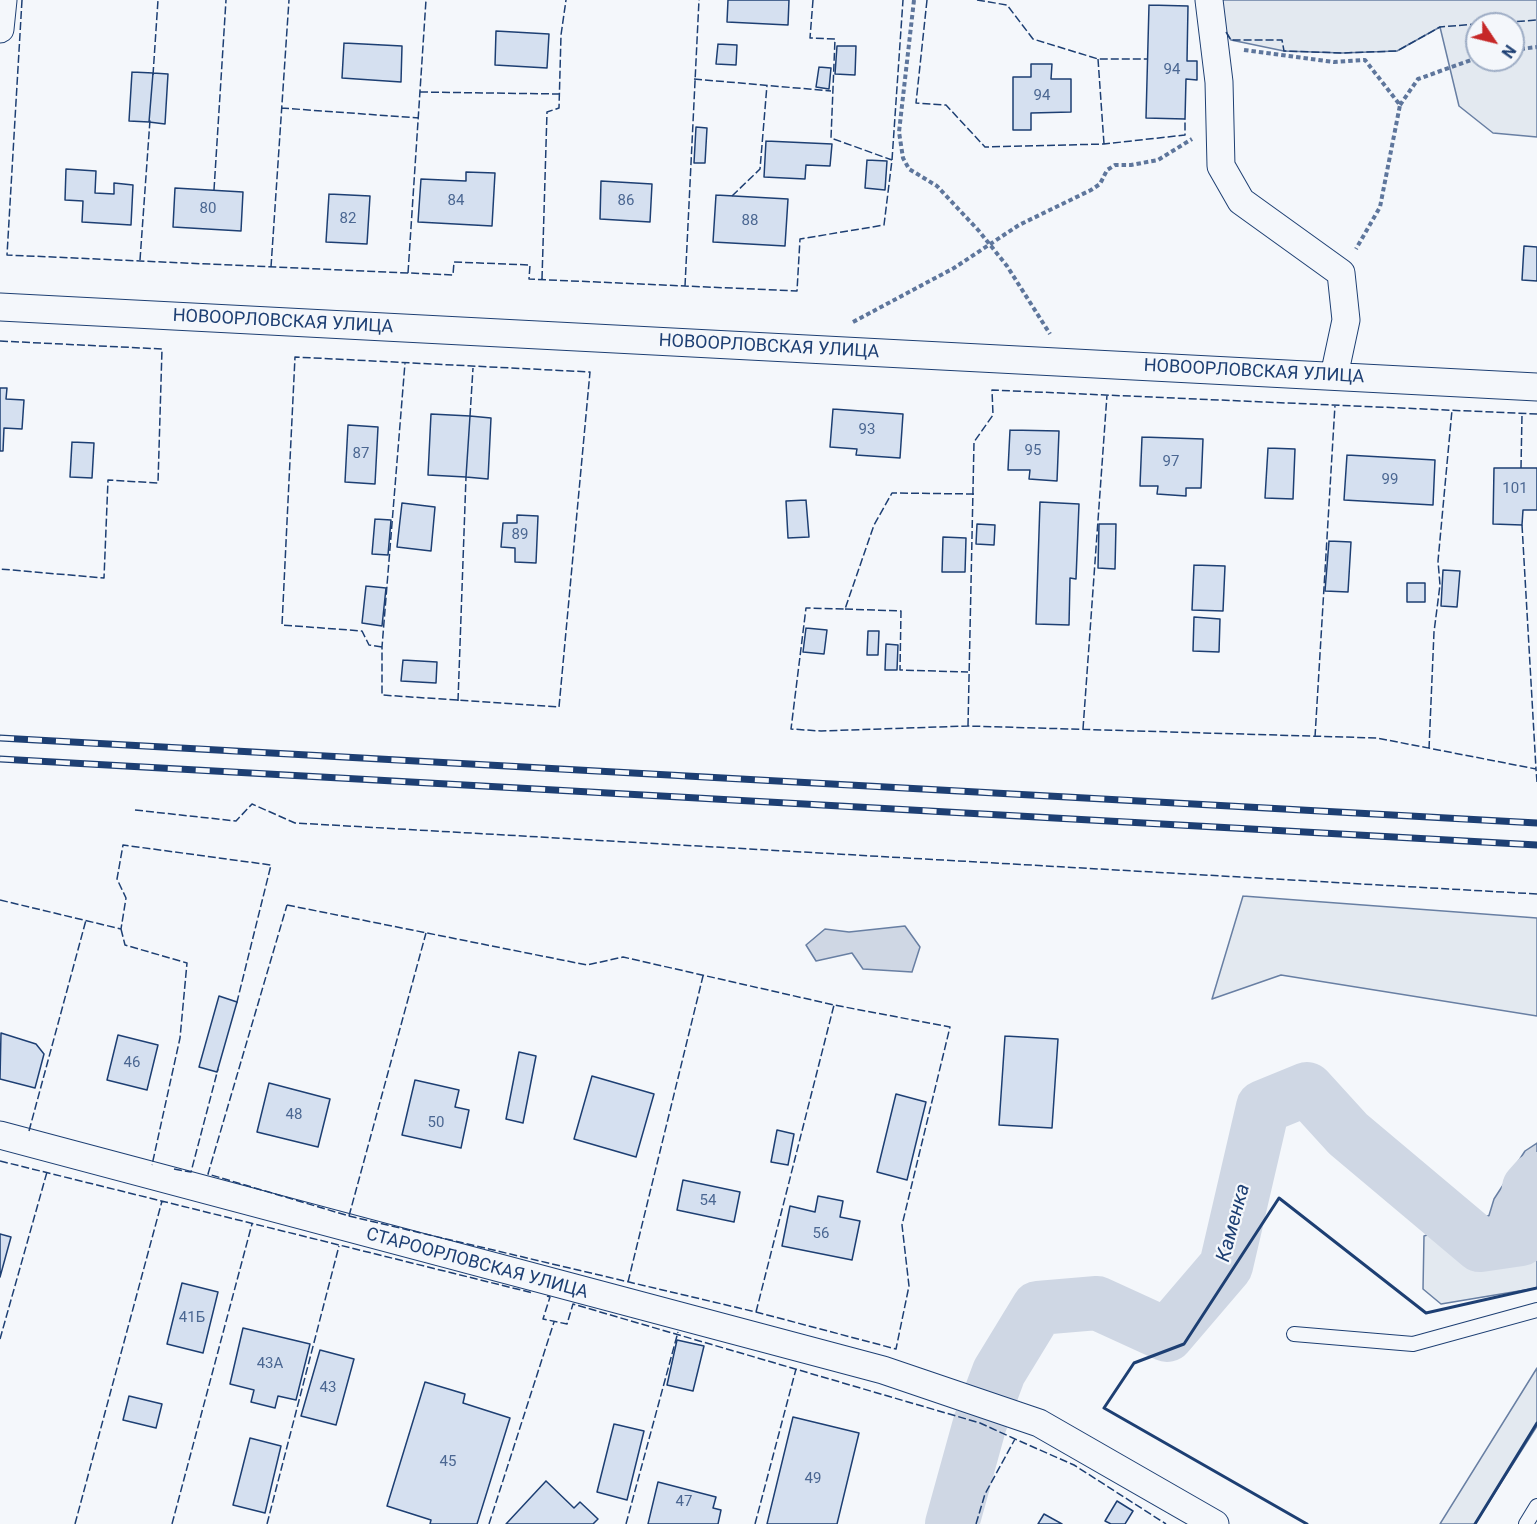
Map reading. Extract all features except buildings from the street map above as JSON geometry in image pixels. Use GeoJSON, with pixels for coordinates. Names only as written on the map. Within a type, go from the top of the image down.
{"type":"FeatureCollection","features":[{"type":"Feature","properties":{"kind":"street"},"geometry":{"type":"LineString","coordinates":[[0,29],[3,0]]}},
{"type":"Feature","properties":{"kind":"street"},"geometry":{"type":"LineString","coordinates":[[1209,0],[1216,46],[1221,165],[1241,201],[1341,273],[1346,320],[1334,376]]}},
{"type":"Feature","properties":{"kind":"street","name":"НОВООРЛОВСКАЯ УЛИЦА"},"geometry":{"type":"LineString","coordinates":[[0,307],[1537,387]]}},
{"type":"Feature","properties":{"kind":"street","name":"СТАРООРЛОВСКАЯ УЛИЦА"},"geometry":{"type":"LineString","coordinates":[[0,1135],[883,1370],[1039,1423],[1215,1524]]}},
{"type":"Feature","properties":{"kind":"lane"},"geometry":{"type":"LineString","coordinates":[[1293,1334],[1413,1344],[1537,1310]]}},
{"type":"Feature","properties":{"kind":"lane"},"geometry":{"type":"LineString","coordinates":[[1526,1524],[1537,1506]]}},
{"type":"Feature","properties":{"kind":"path"},"geometry":{"type":"LineString","coordinates":[[914,0],[899,132],[903,158],[909,169],[937,186],[956,204],[1007,266],[1068,363]]}},
{"type":"Feature","properties":{"kind":"path"},"geometry":{"type":"LineString","coordinates":[[1216,46],[1334,62],[1365,60],[1400,105]]}},
{"type":"Feature","properties":{"kind":"path"},"geometry":{"type":"LineString","coordinates":[[1341,273],[1380,207],[1400,105],[1418,79],[1465,62]]}},
{"type":"Feature","properties":{"kind":"path"},"geometry":{"type":"LineString","coordinates":[[833,350],[846,327],[954,268],[1043,211],[1091,190],[1100,184],[1107,170],[1115,165],[1131,165],[1158,160],[1204,132],[1219,112]]}},
{"type":"Feature","properties":{"kind":"shaded area"},"geometry":{"type":"Polygon","coordinates":[[[1221,0],[1537,0],[1537,137],[1493,133],[1459,106],[1440,27],[1397,51],[1342,53],[1284,51],[1231,40],[1221,24],[1221,0]]]}},
{"type":"Feature","properties":{"kind":"shaded area"},"geometry":{"type":"Polygon","coordinates":[[[1243,896],[1537,918],[1537,1016],[1281,975],[1212,999],[1243,896]]]}},
{"type":"Feature","properties":{"kind":"shaded area"},"geometry":{"type":"Polygon","coordinates":[[[905,926],[920,947],[912,972],[863,969],[852,953],[816,961],[806,945],[825,929],[849,932],[905,926]]]}},
{"type":"Feature","properties":{"kind":"shaded area"},"geometry":{"type":"Polygon","coordinates":[[[1537,1143],[1537,1218],[1521,1239],[1480,1245],[1494,1199],[1525,1151],[1537,1143]]]}},
{"type":"Feature","properties":{"kind":"shaded area"},"geometry":{"type":"Polygon","coordinates":[[[1537,1185],[1537,1288],[1441,1304],[1423,1289],[1424,1236],[1510,1209],[1537,1185]]]}},
{"type":"Feature","properties":{"kind":"shaded area"},"geometry":{"type":"Polygon","coordinates":[[[1537,1368],[1537,1426],[1475,1524],[1440,1524],[1537,1368]]]}},
{"type":"Feature","properties":{"kind":"waterway","name":"Каменка"},"geometry":{"type":"LineString","coordinates":[[952,1524],[980,1423],[999,1372],[1038,1308],[1097,1303],[1167,1335],[1226,1266],[1263,1107],[1307,1089],[1348,1134],[1480,1245],[1521,1239],[1529,1188],[1537,1179]]}},
{"type":"Feature","properties":{"kind":"railway"},"geometry":{"type":"LineString","coordinates":[[0,738],[1537,823]]}},
{"type":"Feature","properties":{"kind":"railway"},"geometry":{"type":"LineString","coordinates":[[0,759],[1537,845]]}},
{"type":"Feature","properties":{"kind":"fence"},"geometry":{"type":"LineString","coordinates":[[22,0],[7,255],[453,275],[454,262],[530,265],[529,279],[797,291],[800,239],[884,225],[892,160],[903,0]]}},
{"type":"Feature","properties":{"kind":"fence"},"geometry":{"type":"LineString","coordinates":[[153,75],[158,0]]}},
{"type":"Feature","properties":{"kind":"fence"},"geometry":{"type":"LineString","coordinates":[[214,190],[226,0]]}},
{"type":"Feature","properties":{"kind":"fence"},"geometry":{"type":"LineString","coordinates":[[271,267],[289,0]]}},
{"type":"Feature","properties":{"kind":"fence"},"geometry":{"type":"LineString","coordinates":[[408,273],[426,0]]}},
{"type":"Feature","properties":{"kind":"fence"},"geometry":{"type":"LineString","coordinates":[[542,279],[547,112],[559,108],[561,35],[566,0]]}},
{"type":"Feature","properties":{"kind":"fence"},"geometry":{"type":"LineString","coordinates":[[685,286],[699,0]]}},
{"type":"Feature","properties":{"kind":"fence"},"geometry":{"type":"LineString","coordinates":[[813,0],[810,38],[835,39],[831,138],[892,160]]}},
{"type":"Feature","properties":{"kind":"fence"},"geometry":{"type":"LineString","coordinates":[[927,0],[916,103],[946,105],[985,147],[1104,144],[1185,135],[1185,119]]}},
{"type":"Feature","properties":{"kind":"fence"},"geometry":{"type":"LineString","coordinates":[[977,0],[1007,5],[1033,39],[1098,59],[1148,59]]}},
{"type":"Feature","properties":{"kind":"fence"},"geometry":{"type":"LineString","coordinates":[[1525,21],[1537,20]]}},
{"type":"Feature","properties":{"kind":"fence"},"geometry":{"type":"LineString","coordinates":[[1226,32],[1231,40],[1282,40],[1284,51],[1342,53],[1397,51],[1440,27],[1465,25]]}},
{"type":"Feature","properties":{"kind":"fence"},"geometry":{"type":"LineString","coordinates":[[1098,59],[1104,144]]}},
{"type":"Feature","properties":{"kind":"fence"},"geometry":{"type":"LineString","coordinates":[[694,79],[831,91]]}},
{"type":"Feature","properties":{"kind":"fence"},"geometry":{"type":"LineString","coordinates":[[732,196],[760,169],[767,85]]}},
{"type":"Feature","properties":{"kind":"fence"},"geometry":{"type":"LineString","coordinates":[[420,92],[559,94]]}},
{"type":"Feature","properties":{"kind":"fence"},"geometry":{"type":"LineString","coordinates":[[281,108],[419,118]]}},
{"type":"Feature","properties":{"kind":"fence"},"geometry":{"type":"LineString","coordinates":[[140,260],[150,120]]}},
{"type":"Feature","properties":{"kind":"fence"},"geometry":{"type":"LineString","coordinates":[[0,341],[162,349],[158,483],[108,480],[104,578],[0,569]]}},
{"type":"Feature","properties":{"kind":"fence"},"geometry":{"type":"LineString","coordinates":[[382,647],[369,645],[362,631],[282,625],[295,357],[590,372],[559,707],[382,695],[382,647],[405,363]]}},
{"type":"Feature","properties":{"kind":"fence"},"geometry":{"type":"LineString","coordinates":[[470,416],[473,368]]}},
{"type":"Feature","properties":{"kind":"fence"},"geometry":{"type":"LineString","coordinates":[[968,726],[974,442],[993,415],[992,390],[1537,414]]}},
{"type":"Feature","properties":{"kind":"fence"},"geometry":{"type":"LineString","coordinates":[[1083,729],[1107,395]]}},
{"type":"Feature","properties":{"kind":"fence"},"geometry":{"type":"LineString","coordinates":[[1315,737],[1335,405]]}},
{"type":"Feature","properties":{"kind":"fence"},"geometry":{"type":"LineString","coordinates":[[1429,749],[1434,632],[1440,585],[1438,561],[1452,410]]}},
{"type":"Feature","properties":{"kind":"fence"},"geometry":{"type":"LineString","coordinates":[[1521,468],[1522,414]]}},
{"type":"Feature","properties":{"kind":"fence"},"geometry":{"type":"LineString","coordinates":[[458,701],[466,477]]}},
{"type":"Feature","properties":{"kind":"fence"},"geometry":{"type":"LineString","coordinates":[[974,494],[892,493],[874,525],[845,609],[806,608],[791,729],[821,731],[968,726],[1377,738],[1536,769],[1537,782]]}},
{"type":"Feature","properties":{"kind":"fence"},"geometry":{"type":"LineString","coordinates":[[1522,525],[1536,769]]}},
{"type":"Feature","properties":{"kind":"fence"},"geometry":{"type":"LineString","coordinates":[[845,609],[901,611],[900,670],[968,672]]}},
{"type":"Feature","properties":{"kind":"fence"},"geometry":{"type":"LineString","coordinates":[[135,810],[236,821],[252,804],[295,823],[1537,894]]}},
{"type":"Feature","properties":{"kind":"fence"},"geometry":{"type":"LineString","coordinates":[[0,900],[121,929],[126,898],[117,879],[123,845],[271,865],[236,1006]]}},
{"type":"Feature","properties":{"kind":"fence"},"geometry":{"type":"LineString","coordinates":[[287,905],[587,965],[623,957],[834,1005],[950,1027],[902,1225],[909,1286],[896,1349],[756,1312],[349,1216],[208,1174],[287,905]]}},
{"type":"Feature","properties":{"kind":"fence"},"geometry":{"type":"LineString","coordinates":[[29,1131],[86,920]]}},
{"type":"Feature","properties":{"kind":"fence"},"geometry":{"type":"LineString","coordinates":[[121,929],[125,945],[187,963],[180,1038],[152,1165]]}},
{"type":"Feature","properties":{"kind":"fence"},"geometry":{"type":"LineString","coordinates":[[349,1216],[426,933]]}},
{"type":"Feature","properties":{"kind":"fence"},"geometry":{"type":"LineString","coordinates":[[628,1282],[703,976]]}},
{"type":"Feature","properties":{"kind":"fence"},"geometry":{"type":"LineString","coordinates":[[756,1312],[834,1005]]}},
{"type":"Feature","properties":{"kind":"fence"},"geometry":{"type":"LineString","coordinates":[[174,1169],[191,1172],[218,1069]]}},
{"type":"Feature","properties":{"kind":"fence"},"geometry":{"type":"LineString","coordinates":[[0,1161],[533,1293]]}},
{"type":"Feature","properties":{"kind":"fence"},"geometry":{"type":"LineString","coordinates":[[0,1339],[47,1172]]}},
{"type":"Feature","properties":{"kind":"fence"},"geometry":{"type":"LineString","coordinates":[[75,1524],[162,1201]]}},
{"type":"Feature","properties":{"kind":"fence"},"geometry":{"type":"LineString","coordinates":[[172,1524],[252,1224]]}},
{"type":"Feature","properties":{"kind":"fence"},"geometry":{"type":"LineString","coordinates":[[267,1524],[339,1246]]}},
{"type":"Feature","properties":{"kind":"fence"},"geometry":{"type":"LineString","coordinates":[[547,1296],[550,1297],[543,1319],[567,1324],[573,1304],[980,1423],[1015,1439]]}},
{"type":"Feature","properties":{"kind":"fence"},"geometry":{"type":"LineString","coordinates":[[489,1524],[554,1322]]}},
{"type":"Feature","properties":{"kind":"fence"},"geometry":{"type":"LineString","coordinates":[[626,1524],[678,1332]]}},
{"type":"Feature","properties":{"kind":"fence"},"geometry":{"type":"LineString","coordinates":[[755,1524],[796,1369]]}},
{"type":"Feature","properties":{"kind":"fence"},"geometry":{"type":"LineString","coordinates":[[976,1524],[985,1494],[1015,1439],[1074,1465],[1166,1524]]}},
{"type":"Feature","properties":{"kind":"wall"},"geometry":{"type":"LineString","coordinates":[[1307,1524],[1104,1408],[1134,1363],[1184,1344],[1279,1198],[1426,1313],[1537,1288]]}},
{"type":"Feature","properties":{"kind":"wall"},"geometry":{"type":"LineString","coordinates":[[1475,1524],[1537,1423]]}}]}
